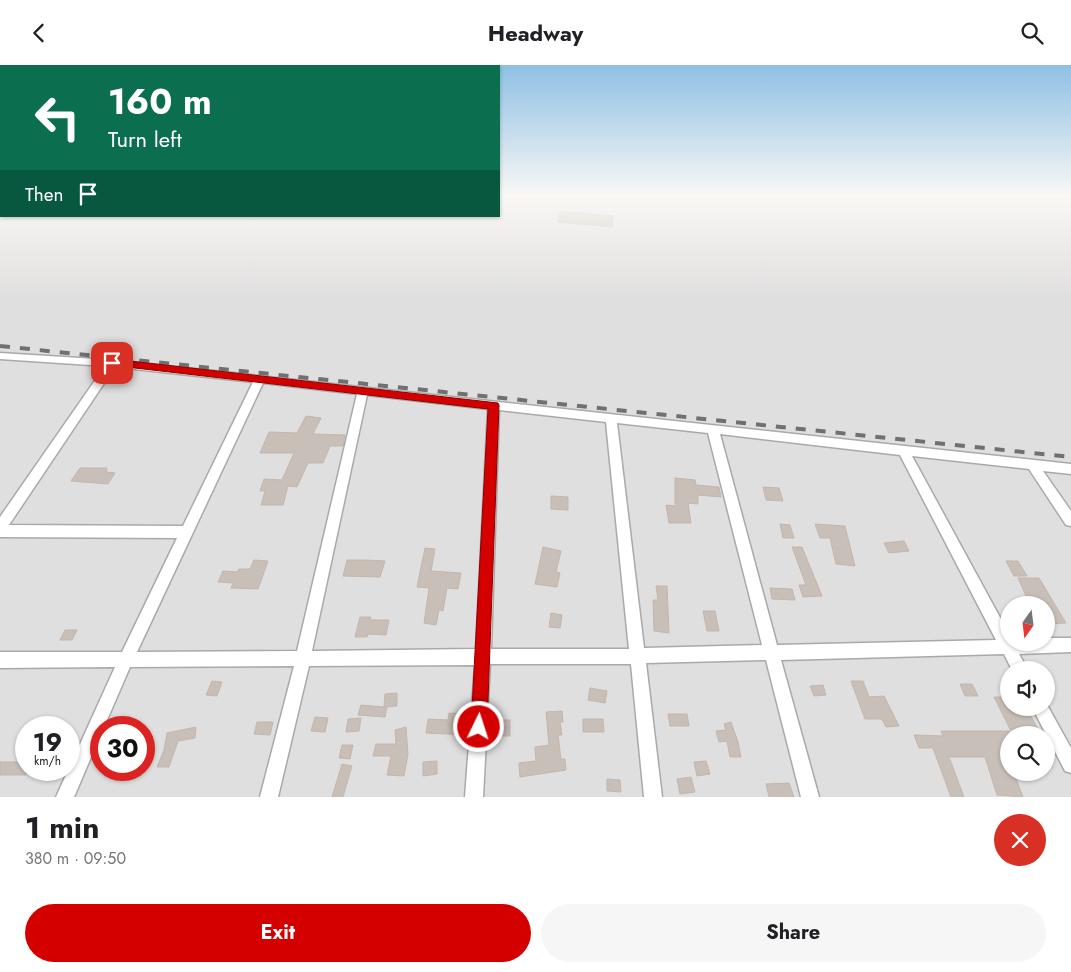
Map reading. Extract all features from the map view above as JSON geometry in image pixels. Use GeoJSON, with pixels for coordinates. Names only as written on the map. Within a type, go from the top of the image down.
{"type":"FeatureCollection","features":[{"type":"Feature","properties":{"kind":"street"},"geometry":{"type":"LineString","coordinates":[[0,357],[112,363],[1071,469]]}},
{"type":"Feature","properties":{"kind":"street"},"geometry":{"type":"LineString","coordinates":[[0,529],[112,363]]}},
{"type":"Feature","properties":{"kind":"street"},"geometry":{"type":"LineString","coordinates":[[65,797],[126,659],[260,379]]}},
{"type":"Feature","properties":{"kind":"street"},"geometry":{"type":"LineString","coordinates":[[269,797],[303,658],[363,391]]}},
{"type":"Feature","properties":{"kind":"street"},"geometry":{"type":"LineString","coordinates":[[474,797],[483,657],[494,405]]}},
{"type":"Feature","properties":{"kind":"street"},"geometry":{"type":"LineString","coordinates":[[611,419],[653,797]]}},
{"type":"Feature","properties":{"kind":"street"},"geometry":{"type":"LineString","coordinates":[[713,430],[810,797]]}},
{"type":"Feature","properties":{"kind":"street"},"geometry":{"type":"LineString","coordinates":[[902,451],[1000,632]]}},
{"type":"Feature","properties":{"kind":"street"},"geometry":{"type":"LineString","coordinates":[[1032,465],[1071,521]]}},
{"type":"Feature","properties":{"kind":"street"},"geometry":{"type":"LineString","coordinates":[[0,529],[187,532]]}},
{"type":"Feature","properties":{"kind":"street"},"geometry":{"type":"LineString","coordinates":[[1055,646],[1071,645]]}},
{"type":"Feature","properties":{"kind":"street"},"geometry":{"type":"LineString","coordinates":[[0,660],[637,656],[1000,647]]}},
{"type":"Feature","properties":{"kind":"street"},"geometry":{"type":"LineString","coordinates":[[1045,716],[1071,765]]}},
{"type":"Feature","properties":{"kind":"shaded area"},"geometry":{"type":"Polygon","coordinates":[[[0,231],[1071,231],[1071,797],[0,797],[0,231]]]}},
{"type":"Feature","properties":{"kind":"building"},"geometry":{"type":"Polygon","coordinates":[[[306,416],[321,418],[313,434],[345,435],[343,446],[330,446],[323,463],[308,463],[297,487],[288,486],[283,505],[261,505],[265,491],[260,491],[264,479],[282,480],[294,453],[260,453],[269,432],[297,433],[306,416]]]}},
{"type":"Feature","properties":{"kind":"building"},"geometry":{"type":"Polygon","coordinates":[[[80,468],[107,468],[106,472],[115,473],[108,484],[71,481],[80,468]]]}},
{"type":"Feature","properties":{"kind":"building"},"geometry":{"type":"Polygon","coordinates":[[[675,478],[695,480],[696,485],[719,487],[721,497],[698,495],[698,504],[688,503],[691,523],[669,523],[666,505],[675,506],[675,478]]]}},
{"type":"Feature","properties":{"kind":"building"},"geometry":{"type":"Polygon","coordinates":[[[763,487],[779,488],[783,501],[766,500],[763,487]]]}},
{"type":"Feature","properties":{"kind":"building"},"geometry":{"type":"Polygon","coordinates":[[[551,496],[568,497],[568,510],[551,509],[551,496]]]}},
{"type":"Feature","properties":{"kind":"building"},"geometry":{"type":"Polygon","coordinates":[[[780,524],[790,525],[794,538],[783,538],[780,524]]]}},
{"type":"Feature","properties":{"kind":"building"},"geometry":{"type":"Polygon","coordinates":[[[815,524],[845,526],[855,566],[836,564],[830,538],[820,538],[815,524]]]}},
{"type":"Feature","properties":{"kind":"building"},"geometry":{"type":"Polygon","coordinates":[[[904,541],[909,551],[889,553],[884,543],[904,541]]]}},
{"type":"Feature","properties":{"kind":"building"},"geometry":{"type":"Polygon","coordinates":[[[543,547],[561,551],[556,572],[560,573],[557,587],[535,584],[543,547]]]}},
{"type":"Feature","properties":{"kind":"building"},"geometry":{"type":"Polygon","coordinates":[[[792,547],[802,547],[822,596],[803,597],[799,585],[806,585],[792,547]]]}},
{"type":"Feature","properties":{"kind":"building"},"geometry":{"type":"Polygon","coordinates":[[[425,548],[435,549],[431,571],[461,573],[458,589],[447,588],[443,611],[439,610],[436,625],[424,623],[429,588],[417,587],[425,548]]]}},
{"type":"Feature","properties":{"kind":"building"},"geometry":{"type":"Polygon","coordinates":[[[254,560],[268,561],[258,589],[231,588],[233,583],[218,582],[223,571],[237,572],[239,569],[250,569],[254,560]]]}},
{"type":"Feature","properties":{"kind":"building"},"geometry":{"type":"Polygon","coordinates":[[[347,560],[385,561],[380,577],[343,576],[347,560]]]}},
{"type":"Feature","properties":{"kind":"building"},"geometry":{"type":"Polygon","coordinates":[[[1006,561],[1018,561],[1027,576],[1014,576],[1006,561]]]}},
{"type":"Feature","properties":{"kind":"building"},"geometry":{"type":"Polygon","coordinates":[[[1018,578],[1039,578],[1050,596],[1026,596],[1018,578]]]}},
{"type":"Feature","properties":{"kind":"building"},"geometry":{"type":"Polygon","coordinates":[[[656,586],[667,586],[669,633],[654,631],[653,600],[658,600],[656,586]]]}},
{"type":"Feature","properties":{"kind":"building"},"geometry":{"type":"Polygon","coordinates":[[[770,588],[792,589],[795,600],[772,599],[770,588]]]}},
{"type":"Feature","properties":{"kind":"building"},"geometry":{"type":"Polygon","coordinates":[[[1055,605],[1066,623],[1055,624],[1055,605]]]}},
{"type":"Feature","properties":{"kind":"building"},"geometry":{"type":"Polygon","coordinates":[[[703,611],[715,611],[719,631],[707,631],[703,611]]]}},
{"type":"Feature","properties":{"kind":"building"},"geometry":{"type":"Polygon","coordinates":[[[551,613],[562,615],[560,628],[549,627],[551,613]]]}},
{"type":"Feature","properties":{"kind":"building"},"geometry":{"type":"Polygon","coordinates":[[[360,617],[371,617],[370,620],[389,620],[386,635],[368,634],[367,637],[355,637],[360,617]]]}},
{"type":"Feature","properties":{"kind":"building"},"geometry":{"type":"Polygon","coordinates":[[[65,630],[77,630],[72,640],[60,640],[65,630]]]}},
{"type":"Feature","properties":{"kind":"building"},"geometry":{"type":"Polygon","coordinates":[[[212,681],[222,682],[217,696],[206,695],[212,681]]]}},
{"type":"Feature","properties":{"kind":"building"},"geometry":{"type":"Polygon","coordinates":[[[851,681],[863,681],[869,697],[884,696],[899,726],[886,727],[882,719],[865,719],[851,681]]]}},
{"type":"Feature","properties":{"kind":"building"},"geometry":{"type":"Polygon","coordinates":[[[960,684],[972,684],[978,696],[965,696],[960,684]]]}},
{"type":"Feature","properties":{"kind":"building"},"geometry":{"type":"Polygon","coordinates":[[[823,685],[826,695],[814,696],[810,686],[823,685]]]}},
{"type":"Feature","properties":{"kind":"building"},"geometry":{"type":"Polygon","coordinates":[[[590,688],[607,691],[605,703],[588,700],[590,688]]]}},
{"type":"Feature","properties":{"kind":"building"},"geometry":{"type":"Polygon","coordinates":[[[397,693],[397,706],[387,707],[385,717],[358,715],[361,705],[384,707],[385,694],[397,693]]]}},
{"type":"Feature","properties":{"kind":"building"},"geometry":{"type":"Polygon","coordinates":[[[994,697],[1000,697],[1000,709],[994,697]]]}},
{"type":"Feature","properties":{"kind":"building"},"geometry":{"type":"Polygon","coordinates":[[[562,711],[563,722],[560,722],[562,735],[558,735],[561,759],[565,759],[566,770],[520,777],[519,763],[536,761],[535,747],[549,745],[546,712],[562,711]]]}},
{"type":"Feature","properties":{"kind":"building"},"geometry":{"type":"Polygon","coordinates":[[[449,713],[469,714],[468,735],[426,733],[428,719],[448,720],[449,713]]]}},
{"type":"Feature","properties":{"kind":"building"},"geometry":{"type":"Polygon","coordinates":[[[668,714],[687,714],[689,726],[670,726],[668,714]]]}},
{"type":"Feature","properties":{"kind":"building"},"geometry":{"type":"Polygon","coordinates":[[[1004,716],[1031,716],[1036,726],[1008,726],[1004,716]]]}},
{"type":"Feature","properties":{"kind":"building"},"geometry":{"type":"Polygon","coordinates":[[[315,717],[328,718],[325,732],[311,731],[315,717]]]}},
{"type":"Feature","properties":{"kind":"building"},"geometry":{"type":"Polygon","coordinates":[[[361,718],[359,731],[346,732],[348,719],[361,718]]]}},
{"type":"Feature","properties":{"kind":"building"},"geometry":{"type":"Polygon","coordinates":[[[583,719],[603,719],[604,732],[583,732],[583,719]]]}},
{"type":"Feature","properties":{"kind":"building"},"geometry":{"type":"Polygon","coordinates":[[[500,720],[510,720],[510,736],[500,736],[500,720]]]}},
{"type":"Feature","properties":{"kind":"building"},"geometry":{"type":"Polygon","coordinates":[[[257,722],[273,722],[270,735],[254,734],[257,722]]]}},
{"type":"Feature","properties":{"kind":"building"},"geometry":{"type":"Polygon","coordinates":[[[731,722],[741,757],[730,757],[727,741],[719,742],[716,731],[726,730],[724,724],[731,722]]]}},
{"type":"Feature","properties":{"kind":"building"},"geometry":{"type":"Polygon","coordinates":[[[196,727],[195,738],[178,741],[169,767],[157,767],[164,750],[167,733],[196,727]]]}},
{"type":"Feature","properties":{"kind":"building"},"geometry":{"type":"Polygon","coordinates":[[[406,727],[408,754],[404,776],[387,775],[391,756],[373,756],[376,744],[396,744],[395,730],[406,727]]]}},
{"type":"Feature","properties":{"kind":"building"},"geometry":{"type":"Polygon","coordinates":[[[941,731],[1000,731],[1000,781],[1017,781],[1023,797],[997,795],[985,757],[949,757],[964,797],[951,797],[933,748],[919,748],[914,735],[943,736],[941,731]]]}},
{"type":"Feature","properties":{"kind":"building"},"geometry":{"type":"Polygon","coordinates":[[[342,745],[353,745],[350,759],[339,758],[342,745]]]}},
{"type":"Feature","properties":{"kind":"building"},"geometry":{"type":"Polygon","coordinates":[[[437,761],[437,774],[423,776],[423,762],[437,761]]]}},
{"type":"Feature","properties":{"kind":"building"},"geometry":{"type":"Polygon","coordinates":[[[706,761],[710,774],[697,776],[694,762],[706,761]]]}},
{"type":"Feature","properties":{"kind":"building"},"geometry":{"type":"Polygon","coordinates":[[[0,762],[15,762],[15,775],[0,775],[0,762]]]}},
{"type":"Feature","properties":{"kind":"building"},"geometry":{"type":"Polygon","coordinates":[[[342,764],[352,766],[343,797],[332,797],[342,764]]]}},
{"type":"Feature","properties":{"kind":"building"},"geometry":{"type":"Polygon","coordinates":[[[691,777],[695,792],[680,794],[677,779],[691,777]]]}},
{"type":"Feature","properties":{"kind":"building"},"geometry":{"type":"Polygon","coordinates":[[[607,779],[620,780],[621,792],[607,791],[607,779]]]}},
{"type":"Feature","properties":{"kind":"building"},"geometry":{"type":"Polygon","coordinates":[[[789,783],[794,797],[769,797],[766,784],[789,783]]]}},
{"type":"Feature","properties":{"kind":"railway"},"geometry":{"type":"LineString","coordinates":[[0,346],[1071,457]]}},
{"type":"Feature","properties":{"kind":"route"},"geometry":{"type":"LineString","coordinates":[[112,363],[494,405],[479,727]]}}]}
